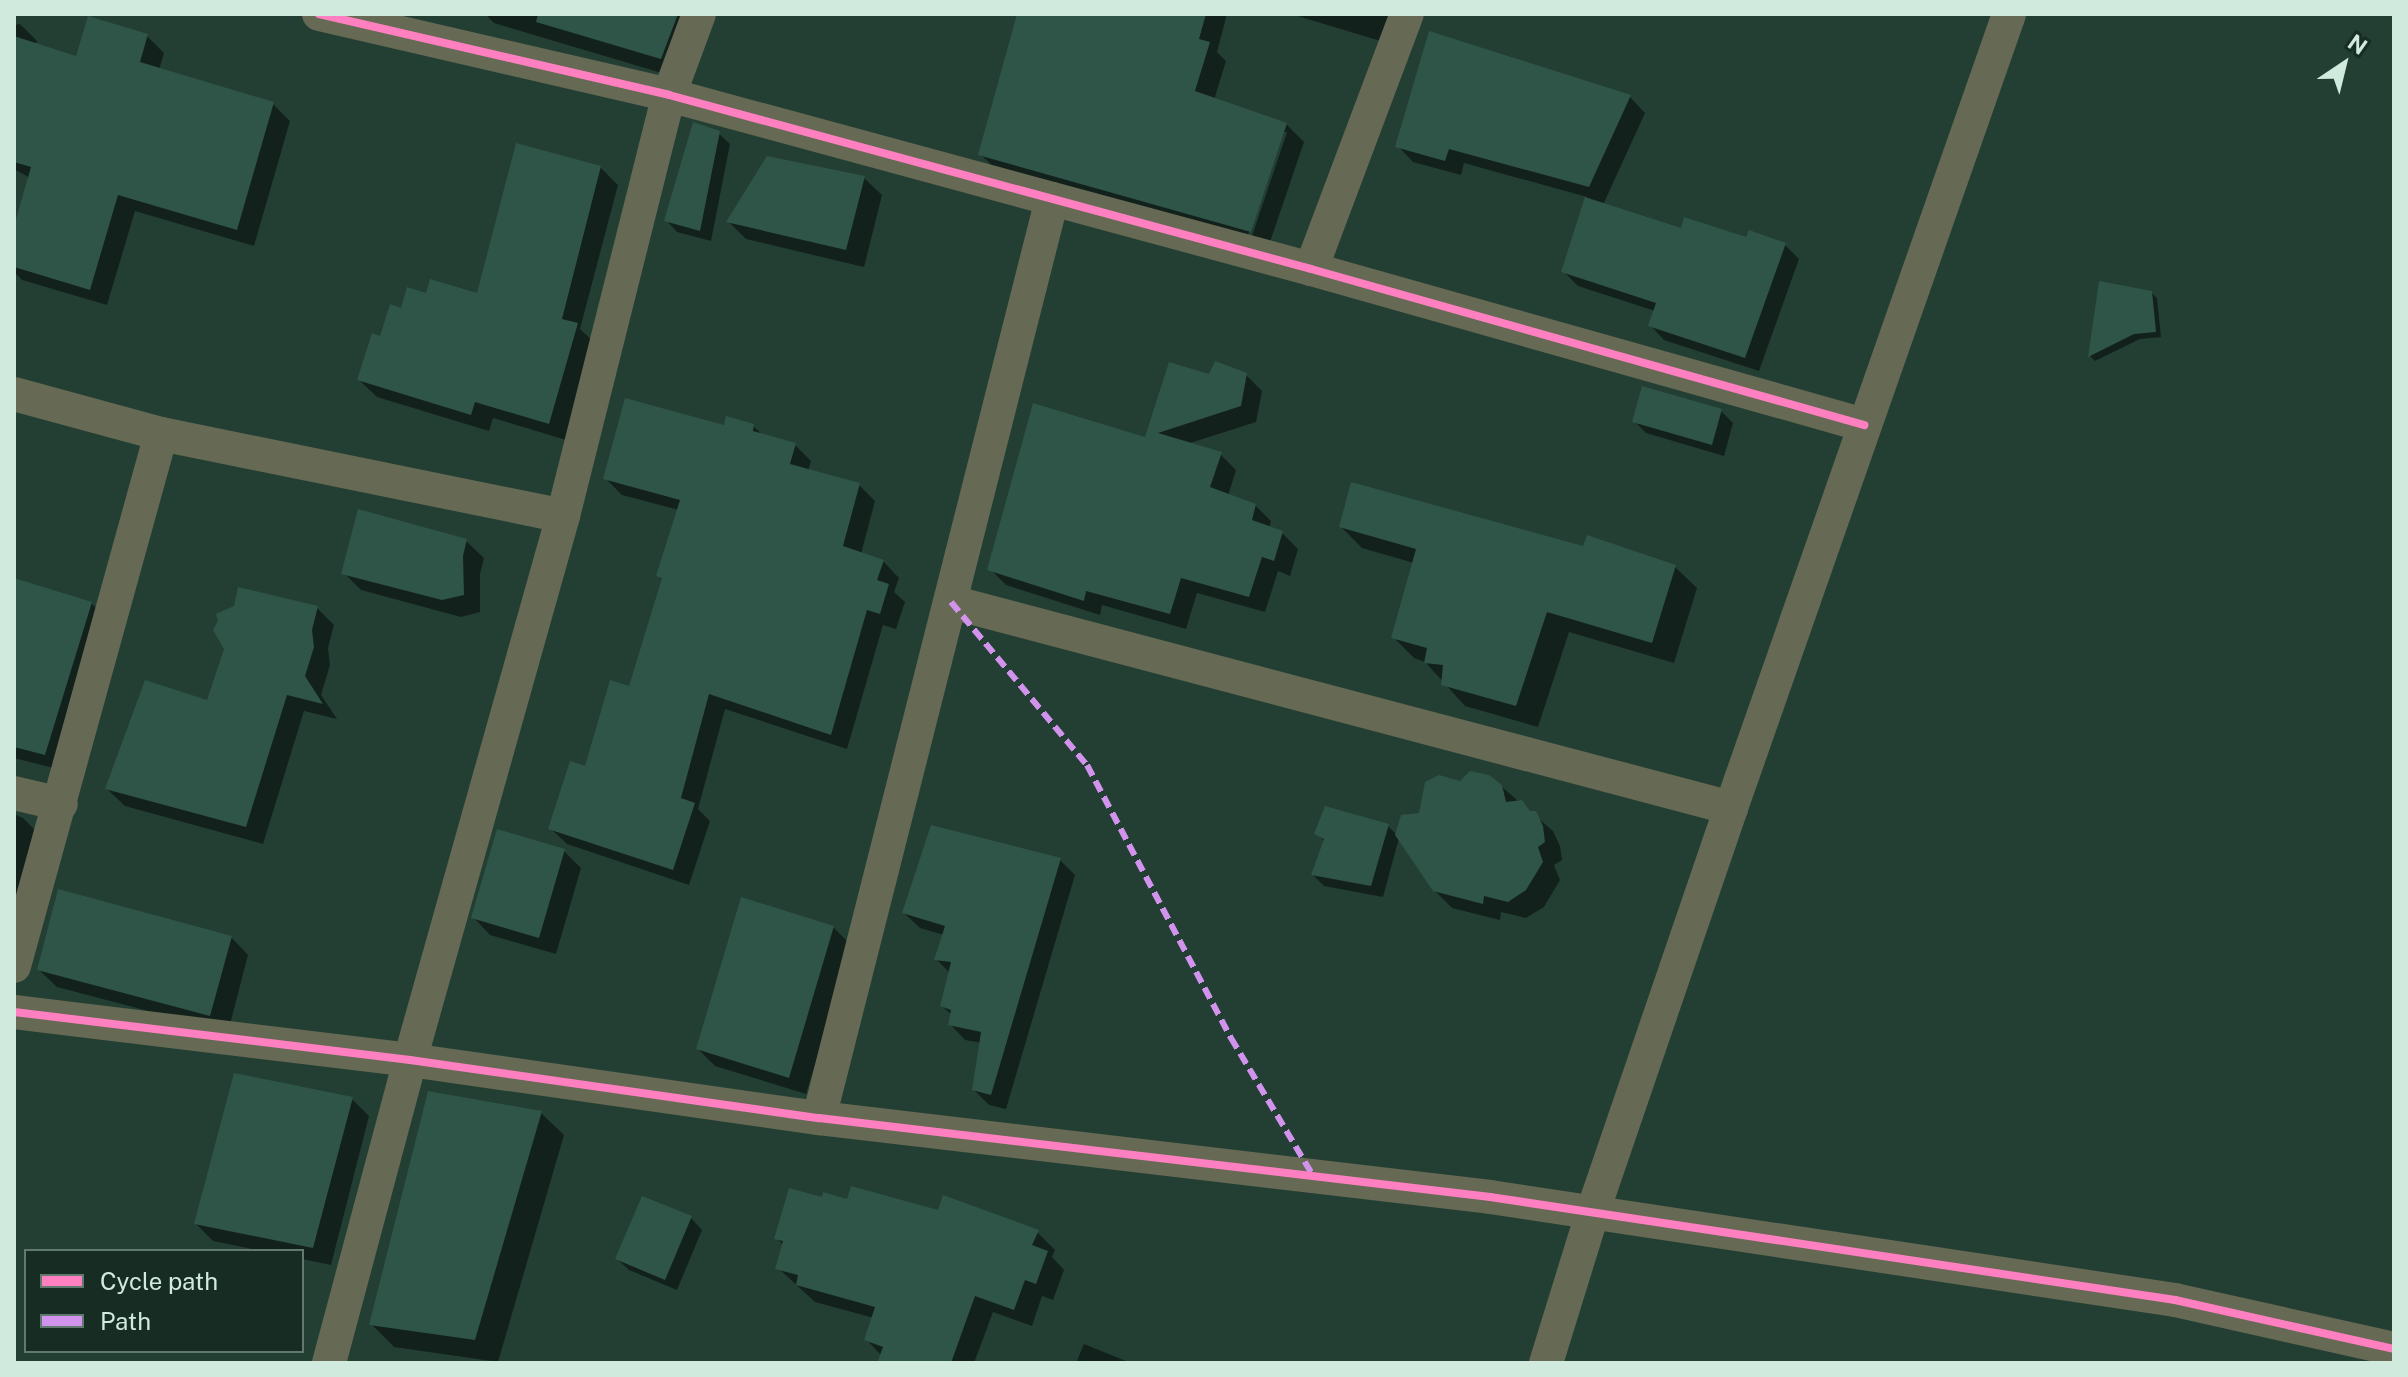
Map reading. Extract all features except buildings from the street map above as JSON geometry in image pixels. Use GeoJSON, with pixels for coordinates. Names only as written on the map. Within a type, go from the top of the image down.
{"type":"FeatureCollection","features":[{"type":"Feature","properties":{"kind":"street"},"geometry":{"type":"LineString","coordinates":[[319,14],[669,95],[1311,269],[1864,425]]}},
{"type":"Feature","properties":{"kind":"street"},"geometry":{"type":"LineString","coordinates":[[329,1363],[410,1060],[563,516],[669,95],[699,14]]}},
{"type":"Feature","properties":{"kind":"street"},"geometry":{"type":"LineString","coordinates":[[1311,269],[1407,14]]}},
{"type":"Feature","properties":{"kind":"street"},"geometry":{"type":"LineString","coordinates":[[1546,1363],[1592,1214],[1731,808],[2009,14]]}},
{"type":"Feature","properties":{"kind":"street"},"geometry":{"type":"LineString","coordinates":[[819,1118],[1052,199]]}},
{"type":"Feature","properties":{"kind":"street"},"geometry":{"type":"LineString","coordinates":[[14,394],[161,434],[563,516]]}},
{"type":"Feature","properties":{"kind":"street"},"geometry":{"type":"LineString","coordinates":[[14,966],[161,434]]}},
{"type":"Feature","properties":{"kind":"street"},"geometry":{"type":"LineString","coordinates":[[951,602],[1731,808]]}},
{"type":"Feature","properties":{"kind":"street"},"geometry":{"type":"LineString","coordinates":[[14,793],[61,804]]}},
{"type":"Feature","properties":{"kind":"street"},"geometry":{"type":"LineString","coordinates":[[14,1012],[410,1060],[819,1118],[1312,1174],[2175,1300],[2394,1349]]}},
{"type":"Feature","properties":{"kind":"marked path"},"geometry":{"type":"LineString","coordinates":[[951,602],[1087,765],[1231,1038],[1312,1174]]}},
{"type":"Feature","properties":{"kind":"cycle path"},"geometry":{"type":"LineString","coordinates":[[319,14],[669,95],[1311,269],[1864,425]]}},
{"type":"Feature","properties":{"kind":"cycle path"},"geometry":{"type":"LineString","coordinates":[[14,1012],[410,1060],[819,1118],[1490,1197],[2175,1300],[2394,1349]]}}]}
